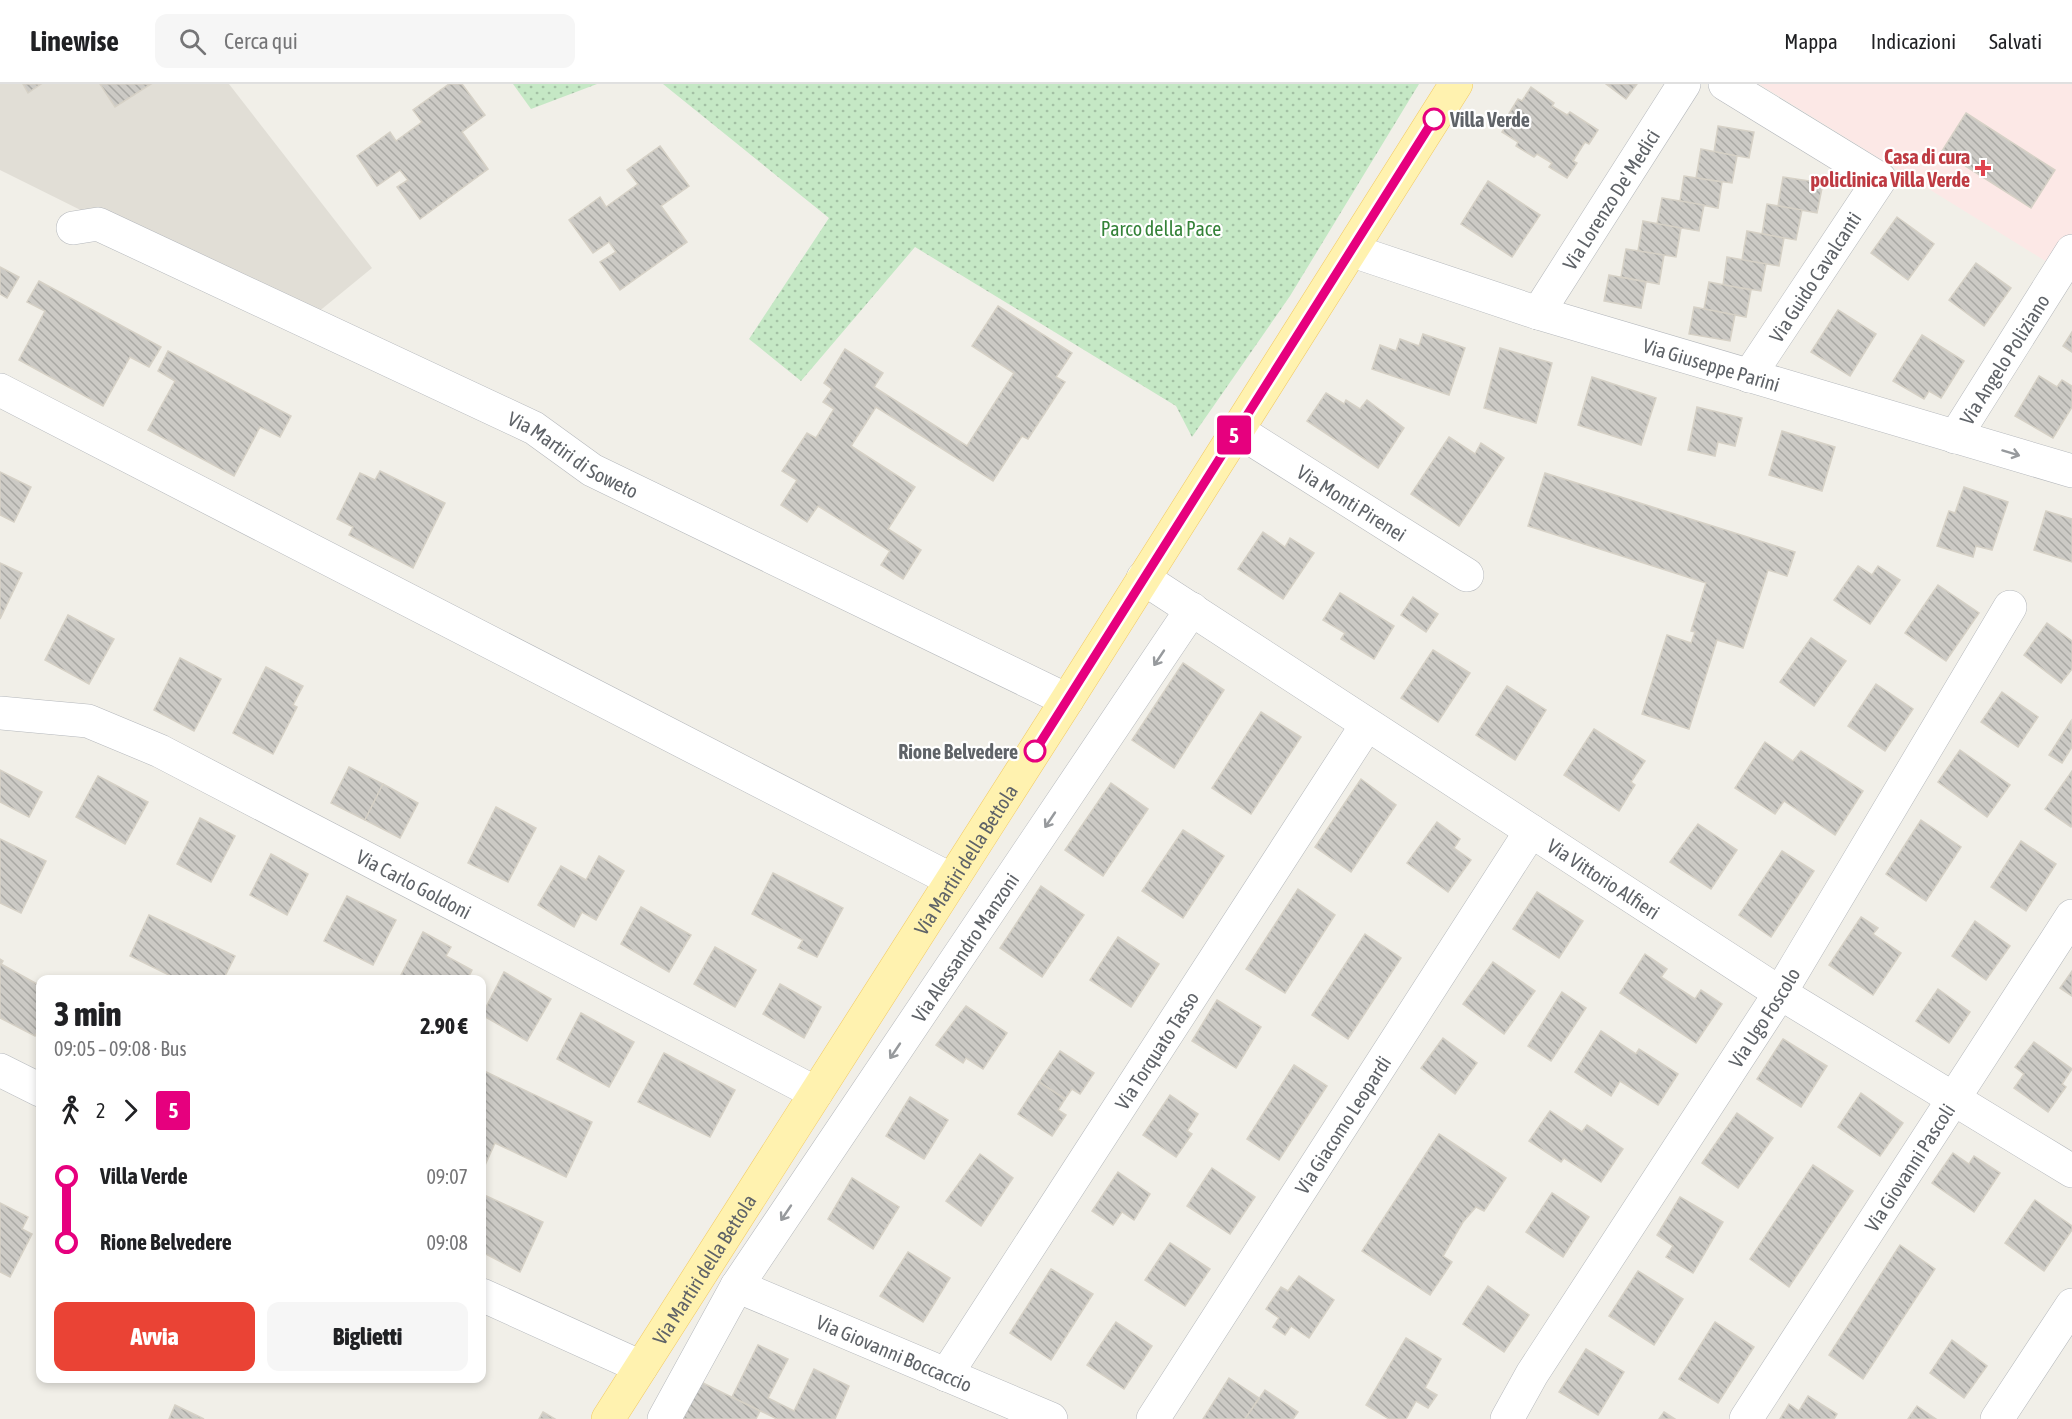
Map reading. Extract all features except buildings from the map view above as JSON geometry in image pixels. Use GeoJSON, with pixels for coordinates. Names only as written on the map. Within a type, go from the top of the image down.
{"type":"FeatureCollection","features":[{"type":"Feature","properties":{"kind":"main road","name":"Via Martiri della Bettola"},"geometry":{"type":"LineString","coordinates":[[608,1419],[1353,251],[1456,84]]}},
{"type":"Feature","properties":{"kind":"street","name":"Via Lorenzo De' Medici"},"geometry":{"type":"LineString","coordinates":[[1538,313],[1684,84]]}},
{"type":"Feature","properties":{"kind":"street","name":"Via Guido Cavalcanti"},"geometry":{"type":"LineString","coordinates":[[1725,84],[1880,178],[1749,376]]}},
{"type":"Feature","properties":{"kind":"street","name":"Via Martiri di Soweto"},"geometry":{"type":"LineString","coordinates":[[73,228],[98,224],[534,428],[592,470],[1067,700]]}},
{"type":"Feature","properties":{"kind":"street","name":"Via Giuseppe Parini"},"geometry":{"type":"LineString","coordinates":[[1353,251],[1538,313],[2072,471]]}},
{"type":"Feature","properties":{"kind":"street","name":"Via Angelo Poliziano"},"geometry":{"type":"LineString","coordinates":[[1955,436],[2072,251]]}},
{"type":"Feature","properties":{"kind":"street"},"geometry":{"type":"LineString","coordinates":[[0,390],[952,880]]}},
{"type":"Feature","properties":{"kind":"street","name":"Via Monti Pirenei"},"geometry":{"type":"LineString","coordinates":[[1237,430],[1467,575]]}},
{"type":"Feature","properties":{"kind":"street","name":"Via Vittorio Alfieri"},"geometry":{"type":"LineString","coordinates":[[1143,578],[1366,726],[1780,993],[2072,1171]]}},
{"type":"Feature","properties":{"kind":"street","name":"Via Ugo Foscolo"},"geometry":{"type":"LineString","coordinates":[[1507,1419],[1532,1374],[1780,993],[2010,607]]}},
{"type":"Feature","properties":{"kind":"street","name":"Via Alessandro Manzoni"},"geometry":{"type":"LineString","coordinates":[[664,1419],[737,1286],[1192,609]]}},
{"type":"Feature","properties":{"kind":"street","name":"Via Carlo Goldoni"},"geometry":{"type":"LineString","coordinates":[[0,713],[88,721],[160,751],[816,1093]]}},
{"type":"Feature","properties":{"kind":"street","name":"Via Torquato Tasso"},"geometry":{"type":"LineString","coordinates":[[946,1375],[1366,726]]}},
{"type":"Feature","properties":{"kind":"street","name":"Via Giacomo Leopardi"},"geometry":{"type":"LineString","coordinates":[[1153,1419],[1531,831]]}},
{"type":"Feature","properties":{"kind":"street","name":"Via Giovanni Pascoli"},"geometry":{"type":"LineString","coordinates":[[1746,1419],[2072,916]]}},
{"type":"Feature","properties":{"kind":"street"},"geometry":{"type":"LineString","coordinates":[[0,1070],[36,1088]]}},
{"type":"Feature","properties":{"kind":"street","name":"Via Giovanni Boccaccio"},"geometry":{"type":"LineString","coordinates":[[737,1286],[1051,1419]]}},
{"type":"Feature","properties":{"kind":"street"},"geometry":{"type":"LineString","coordinates":[[486,1297],[641,1367]]}},
{"type":"Feature","properties":{"kind":"street"},"geometry":{"type":"LineString","coordinates":[[1997,1419],[2072,1305]]}},
{"type":"Feature","properties":{"kind":"shaded area"},"geometry":{"type":"Polygon","coordinates":[[[0,84],[229,84],[372,268],[306,322],[0,170],[0,84]]]}},
{"type":"Feature","properties":{"kind":"shaded area","name":"Casa di cura policlinica Villa Verde"},"geometry":{"type":"Polygon","coordinates":[[[1759,84],[2072,84],[2072,251],[2060,270],[1759,84]]]}},
{"type":"Feature","properties":{"kind":"green space"},"geometry":{"type":"Polygon","coordinates":[[[513,84],[597,84],[531,109],[513,84]]]}},
{"type":"Feature","properties":{"kind":"green space","name":"Parco della Pace"},"geometry":{"type":"Polygon","coordinates":[[[663,84],[1419,84],[1290,296],[1192,437],[1176,406],[915,247],[801,381],[749,339],[829,218],[663,84]]]}},
{"type":"Feature","properties":{"kind":"bus line","name":"5"},"geometry":{"type":"LineString","coordinates":[[1035,751],[1237,430],[1353,251],[1434,119]]}},
{"type":"Feature","properties":{"kind":"place","name":"Villa Verde"},"geometry":{"type":"Point","coordinates":[1434,119]}},
{"type":"Feature","properties":{"kind":"place","name":"Casa di cura policlinica Villa Verde"},"geometry":{"type":"Point","coordinates":[1983,168]}},
{"type":"Feature","properties":{"kind":"place","name":"Rione Belvedere"},"geometry":{"type":"Point","coordinates":[1035,751]}}]}
